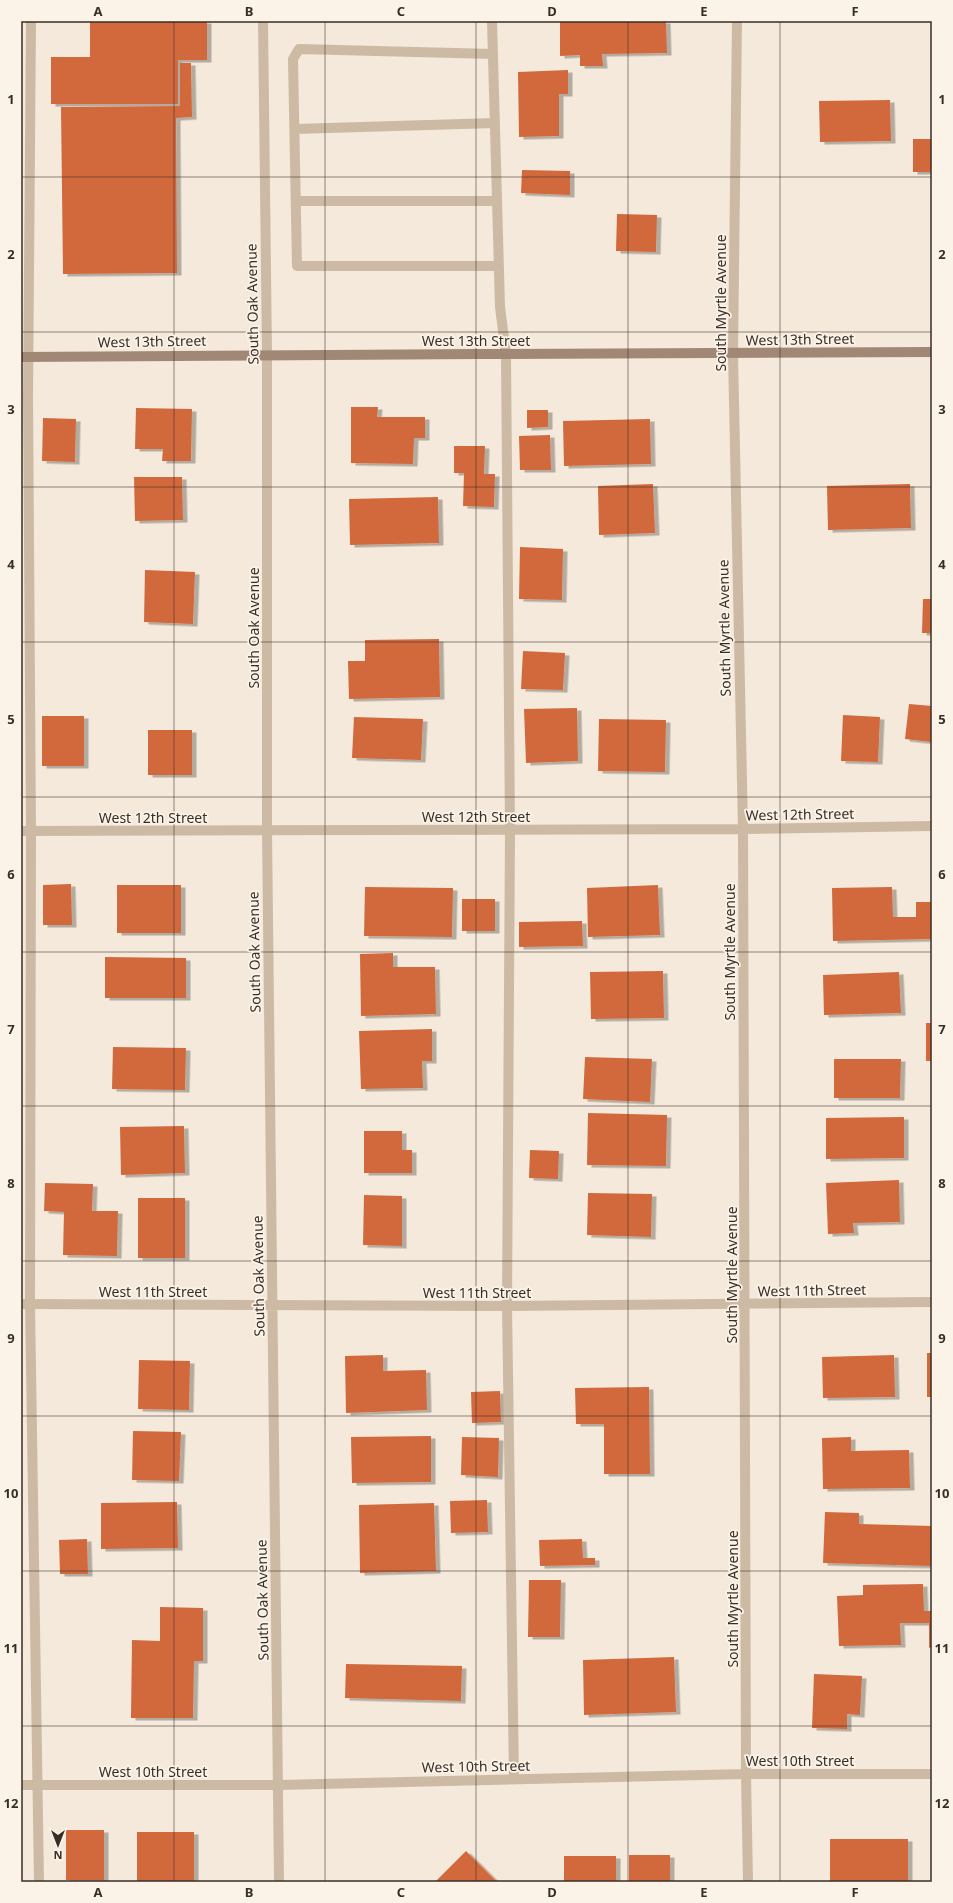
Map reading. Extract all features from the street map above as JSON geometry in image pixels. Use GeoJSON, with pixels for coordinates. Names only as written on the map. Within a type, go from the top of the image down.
{"type":"FeatureCollection","features":[{"type":"Feature","properties":{"kind":"main road","name":"West 13th Street"},"geometry":{"type":"LineString","coordinates":[[25,357],[267,354],[733,354],[932,352]]}},
{"type":"Feature","properties":{"kind":"street"},"geometry":{"type":"LineString","coordinates":[[31,21],[25,357],[28,515],[26,1304],[39,1882]]}},
{"type":"Feature","properties":{"kind":"street","name":"South Oak Avenue"},"geometry":{"type":"LineString","coordinates":[[262,21],[267,354],[267,831],[279,1882]]}},
{"type":"Feature","properties":{"kind":"street"},"geometry":{"type":"LineString","coordinates":[[492,21],[500,307],[506,354],[510,830],[507,1306],[514,1779]]}},
{"type":"Feature","properties":{"kind":"street","name":"South Myrtle Avenue"},"geometry":{"type":"LineString","coordinates":[[737,21],[733,354],[743,829],[746,1774],[748,1882]]}},
{"type":"Feature","properties":{"kind":"street"},"geometry":{"type":"LineString","coordinates":[[493,54],[299,48],[293,59],[297,266],[499,266]]}},
{"type":"Feature","properties":{"kind":"street"},"geometry":{"type":"LineString","coordinates":[[295,128],[495,123]]}},
{"type":"Feature","properties":{"kind":"street"},"geometry":{"type":"LineString","coordinates":[[296,201],[497,201]]}},
{"type":"Feature","properties":{"kind":"street","name":"West 12th Street"},"geometry":{"type":"LineString","coordinates":[[26,831],[743,829],[932,826]]}},
{"type":"Feature","properties":{"kind":"street","name":"West 11th Street"},"geometry":{"type":"LineString","coordinates":[[26,1304],[507,1306],[745,1305],[932,1302]]}},
{"type":"Feature","properties":{"kind":"street","name":"West 10th Street"},"geometry":{"type":"LineString","coordinates":[[21,1784],[38,1786],[278,1785],[746,1774],[932,1774]]}},
{"type":"Feature","properties":{"kind":"building"},"geometry":{"type":"Polygon","coordinates":[[[90,21],[207,21],[207,60],[178,60],[178,104],[51,104],[51,57],[90,57],[90,21]]]}},
{"type":"Feature","properties":{"kind":"building"},"geometry":{"type":"Polygon","coordinates":[[[560,21],[666,21],[667,53],[602,54],[603,66],[580,66],[580,55],[560,56],[560,21]]]}},
{"type":"Feature","properties":{"kind":"building"},"geometry":{"type":"Polygon","coordinates":[[[180,63],[191,63],[192,117],[176,118],[177,273],[63,274],[61,107],[180,106],[180,63]]]}},
{"type":"Feature","properties":{"kind":"building"},"geometry":{"type":"Polygon","coordinates":[[[568,70],[568,94],[559,94],[559,136],[519,137],[518,72],[568,70]]]}},
{"type":"Feature","properties":{"kind":"building"},"geometry":{"type":"Polygon","coordinates":[[[890,100],[891,141],[820,142],[819,101],[890,100]]]}},
{"type":"Feature","properties":{"kind":"building"},"geometry":{"type":"Polygon","coordinates":[[[913,139],[932,139],[932,172],[913,172],[913,139]]]}},
{"type":"Feature","properties":{"kind":"building"},"geometry":{"type":"Polygon","coordinates":[[[522,170],[570,171],[570,195],[521,193],[522,170]]]}},
{"type":"Feature","properties":{"kind":"building"},"geometry":{"type":"Polygon","coordinates":[[[617,214],[657,215],[656,252],[616,251],[617,214]]]}},
{"type":"Feature","properties":{"kind":"building"},"geometry":{"type":"Polygon","coordinates":[[[351,407],[378,407],[377,417],[425,417],[425,438],[414,438],[413,464],[351,463],[351,407]]]}},
{"type":"Feature","properties":{"kind":"building"},"geometry":{"type":"Polygon","coordinates":[[[136,408],[192,409],[191,461],[162,461],[163,449],[135,449],[136,408]]]}},
{"type":"Feature","properties":{"kind":"building"},"geometry":{"type":"Polygon","coordinates":[[[527,410],[548,410],[548,427],[527,428],[527,410]]]}},
{"type":"Feature","properties":{"kind":"building"},"geometry":{"type":"Polygon","coordinates":[[[43,418],[76,419],[75,462],[42,461],[43,418]]]}},
{"type":"Feature","properties":{"kind":"building"},"geometry":{"type":"Polygon","coordinates":[[[650,419],[651,464],[564,466],[563,421],[650,419]]]}},
{"type":"Feature","properties":{"kind":"building"},"geometry":{"type":"Polygon","coordinates":[[[550,435],[551,470],[520,470],[519,436],[550,435]]]}},
{"type":"Feature","properties":{"kind":"building"},"geometry":{"type":"Polygon","coordinates":[[[454,446],[485,446],[484,474],[495,474],[494,507],[463,506],[464,473],[454,473],[454,446]]]}},
{"type":"Feature","properties":{"kind":"building"},"geometry":{"type":"Polygon","coordinates":[[[134,477],[182,477],[183,520],[135,521],[134,477]]]}},
{"type":"Feature","properties":{"kind":"building"},"geometry":{"type":"Polygon","coordinates":[[[653,484],[655,533],[599,535],[598,486],[653,484]]]}},
{"type":"Feature","properties":{"kind":"building"},"geometry":{"type":"Polygon","coordinates":[[[910,484],[911,528],[828,530],[827,486],[910,484]]]}},
{"type":"Feature","properties":{"kind":"building"},"geometry":{"type":"Polygon","coordinates":[[[438,497],[439,543],[350,545],[349,499],[438,497]]]}},
{"type":"Feature","properties":{"kind":"building"},"geometry":{"type":"Polygon","coordinates":[[[520,547],[563,549],[562,600],[519,599],[520,547]]]}},
{"type":"Feature","properties":{"kind":"building"},"geometry":{"type":"Polygon","coordinates":[[[145,570],[195,572],[193,624],[144,622],[145,570]]]}},
{"type":"Feature","properties":{"kind":"building"},"geometry":{"type":"Polygon","coordinates":[[[923,599],[932,599],[932,633],[922,633],[923,599]]]}},
{"type":"Feature","properties":{"kind":"building"},"geometry":{"type":"Polygon","coordinates":[[[439,639],[440,697],[349,699],[348,661],[365,661],[365,640],[439,639]]]}},
{"type":"Feature","properties":{"kind":"building"},"geometry":{"type":"Polygon","coordinates":[[[523,651],[565,653],[563,690],[521,689],[523,651]]]}},
{"type":"Feature","properties":{"kind":"building"},"geometry":{"type":"Polygon","coordinates":[[[909,704],[932,706],[932,742],[905,739],[909,704]]]}},
{"type":"Feature","properties":{"kind":"building"},"geometry":{"type":"Polygon","coordinates":[[[577,708],[578,761],[526,763],[524,709],[577,708]]]}},
{"type":"Feature","properties":{"kind":"building"},"geometry":{"type":"Polygon","coordinates":[[[843,715],[880,717],[878,762],[841,761],[843,715]]]}},
{"type":"Feature","properties":{"kind":"building"},"geometry":{"type":"Polygon","coordinates":[[[42,716],[84,716],[84,766],[42,766],[42,716]]]}},
{"type":"Feature","properties":{"kind":"building"},"geometry":{"type":"Polygon","coordinates":[[[354,717],[423,719],[421,760],[352,758],[354,717]]]}},
{"type":"Feature","properties":{"kind":"building"},"geometry":{"type":"Polygon","coordinates":[[[599,719],[666,720],[665,772],[598,771],[599,719]]]}},
{"type":"Feature","properties":{"kind":"building"},"geometry":{"type":"Polygon","coordinates":[[[148,730],[192,730],[192,775],[148,775],[148,730]]]}},
{"type":"Feature","properties":{"kind":"building"},"geometry":{"type":"Polygon","coordinates":[[[71,884],[72,925],[43,925],[43,885],[71,884]]]}},
{"type":"Feature","properties":{"kind":"building"},"geometry":{"type":"Polygon","coordinates":[[[117,885],[181,885],[181,933],[117,933],[117,885]]]}},
{"type":"Feature","properties":{"kind":"building"},"geometry":{"type":"Polygon","coordinates":[[[658,885],[660,935],[588,937],[587,888],[658,885]]]}},
{"type":"Feature","properties":{"kind":"building"},"geometry":{"type":"Polygon","coordinates":[[[365,887],[453,888],[452,937],[364,936],[365,887]]]}},
{"type":"Feature","properties":{"kind":"building"},"geometry":{"type":"Polygon","coordinates":[[[892,887],[893,917],[916,917],[916,902],[932,902],[932,939],[833,941],[832,888],[892,887]]]}},
{"type":"Feature","properties":{"kind":"building"},"geometry":{"type":"Polygon","coordinates":[[[462,899],[495,899],[495,931],[462,931],[462,899]]]}},
{"type":"Feature","properties":{"kind":"building"},"geometry":{"type":"Polygon","coordinates":[[[582,921],[583,946],[519,947],[519,922],[582,921]]]}},
{"type":"Feature","properties":{"kind":"building"},"geometry":{"type":"Polygon","coordinates":[[[393,953],[393,967],[435,967],[436,1014],[361,1016],[360,954],[393,953]]]}},
{"type":"Feature","properties":{"kind":"building"},"geometry":{"type":"Polygon","coordinates":[[[105,957],[186,958],[186,998],[105,998],[105,957]]]}},
{"type":"Feature","properties":{"kind":"building"},"geometry":{"type":"Polygon","coordinates":[[[663,971],[664,1018],[591,1019],[590,972],[663,971]]]}},
{"type":"Feature","properties":{"kind":"building"},"geometry":{"type":"Polygon","coordinates":[[[899,972],[901,1013],[824,1015],[823,975],[899,972]]]}},
{"type":"Feature","properties":{"kind":"building"},"geometry":{"type":"Polygon","coordinates":[[[926,1023],[932,1023],[932,1061],[926,1061],[926,1023]]]}},
{"type":"Feature","properties":{"kind":"building"},"geometry":{"type":"Polygon","coordinates":[[[432,1029],[432,1061],[422,1061],[423,1088],[361,1089],[359,1031],[432,1029]]]}},
{"type":"Feature","properties":{"kind":"building"},"geometry":{"type":"Polygon","coordinates":[[[113,1047],[186,1048],[185,1090],[112,1089],[113,1047]]]}},
{"type":"Feature","properties":{"kind":"building"},"geometry":{"type":"Polygon","coordinates":[[[585,1057],[652,1059],[650,1102],[583,1099],[585,1057]]]}},
{"type":"Feature","properties":{"kind":"building"},"geometry":{"type":"Polygon","coordinates":[[[834,1059],[901,1059],[900,1098],[834,1098],[834,1059]]]}},
{"type":"Feature","properties":{"kind":"building"},"geometry":{"type":"Polygon","coordinates":[[[588,1113],[667,1115],[666,1166],[587,1165],[588,1113]]]}},
{"type":"Feature","properties":{"kind":"building"},"geometry":{"type":"Polygon","coordinates":[[[904,1117],[904,1158],[826,1159],[826,1118],[904,1117]]]}},
{"type":"Feature","properties":{"kind":"building"},"geometry":{"type":"Polygon","coordinates":[[[184,1126],[185,1173],[121,1175],[120,1127],[184,1126]]]}},
{"type":"Feature","properties":{"kind":"building"},"geometry":{"type":"Polygon","coordinates":[[[364,1131],[402,1131],[402,1150],[412,1150],[412,1173],[364,1173],[364,1131]]]}},
{"type":"Feature","properties":{"kind":"building"},"geometry":{"type":"Polygon","coordinates":[[[530,1150],[559,1151],[558,1179],[529,1178],[530,1150]]]}},
{"type":"Feature","properties":{"kind":"building"},"geometry":{"type":"Polygon","coordinates":[[[899,1180],[900,1222],[853,1223],[854,1233],[828,1234],[826,1183],[899,1180]]]}},
{"type":"Feature","properties":{"kind":"building"},"geometry":{"type":"Polygon","coordinates":[[[45,1183],[93,1184],[92,1211],[118,1211],[117,1256],[63,1255],[64,1212],[44,1211],[45,1183]]]}},
{"type":"Feature","properties":{"kind":"building"},"geometry":{"type":"Polygon","coordinates":[[[588,1193],[652,1194],[651,1237],[587,1235],[588,1193]]]}},
{"type":"Feature","properties":{"kind":"building"},"geometry":{"type":"Polygon","coordinates":[[[364,1195],[402,1196],[402,1246],[363,1245],[364,1195]]]}},
{"type":"Feature","properties":{"kind":"building"},"geometry":{"type":"Polygon","coordinates":[[[138,1198],[185,1198],[185,1258],[138,1258],[138,1198]]]}},
{"type":"Feature","properties":{"kind":"building"},"geometry":{"type":"Polygon","coordinates":[[[927,1353],[932,1353],[932,1397],[927,1397],[927,1353]]]}},
{"type":"Feature","properties":{"kind":"building"},"geometry":{"type":"Polygon","coordinates":[[[383,1355],[383,1371],[426,1370],[427,1410],[346,1413],[345,1356],[383,1355]]]}},
{"type":"Feature","properties":{"kind":"building"},"geometry":{"type":"Polygon","coordinates":[[[894,1355],[895,1397],[823,1398],[822,1357],[894,1355]]]}},
{"type":"Feature","properties":{"kind":"building"},"geometry":{"type":"Polygon","coordinates":[[[139,1360],[190,1361],[189,1410],[138,1409],[139,1360]]]}},
{"type":"Feature","properties":{"kind":"building"},"geometry":{"type":"Polygon","coordinates":[[[649,1387],[650,1474],[604,1474],[604,1424],[576,1424],[575,1388],[649,1387]]]}},
{"type":"Feature","properties":{"kind":"building"},"geometry":{"type":"Polygon","coordinates":[[[500,1391],[501,1422],[472,1423],[471,1392],[500,1391]]]}},
{"type":"Feature","properties":{"kind":"building"},"geometry":{"type":"Polygon","coordinates":[[[133,1431],[181,1432],[179,1481],[132,1480],[133,1431]]]}},
{"type":"Feature","properties":{"kind":"building"},"geometry":{"type":"Polygon","coordinates":[[[431,1436],[431,1482],[352,1483],[351,1437],[431,1436]]]}},
{"type":"Feature","properties":{"kind":"building"},"geometry":{"type":"Polygon","coordinates":[[[462,1437],[499,1438],[498,1477],[461,1475],[462,1437]]]}},
{"type":"Feature","properties":{"kind":"building"},"geometry":{"type":"Polygon","coordinates":[[[851,1437],[851,1451],[909,1450],[910,1488],[823,1489],[822,1438],[851,1437]]]}},
{"type":"Feature","properties":{"kind":"building"},"geometry":{"type":"Polygon","coordinates":[[[487,1500],[488,1532],[451,1533],[450,1501],[487,1500]]]}},
{"type":"Feature","properties":{"kind":"building"},"geometry":{"type":"Polygon","coordinates":[[[177,1502],[178,1548],[101,1549],[101,1503],[177,1502]]]}},
{"type":"Feature","properties":{"kind":"building"},"geometry":{"type":"Polygon","coordinates":[[[434,1503],[436,1571],[360,1573],[359,1505],[434,1503]]]}},
{"type":"Feature","properties":{"kind":"building"},"geometry":{"type":"Polygon","coordinates":[[[825,1512],[859,1513],[859,1524],[932,1526],[932,1566],[823,1563],[825,1512]]]}},
{"type":"Feature","properties":{"kind":"building"},"geometry":{"type":"Polygon","coordinates":[[[87,1539],[88,1574],[60,1574],[59,1540],[87,1539]]]}},
{"type":"Feature","properties":{"kind":"building"},"geometry":{"type":"Polygon","coordinates":[[[582,1539],[583,1558],[595,1558],[595,1565],[540,1566],[539,1540],[582,1539]]]}},
{"type":"Feature","properties":{"kind":"building"},"geometry":{"type":"Polygon","coordinates":[[[529,1580],[561,1580],[560,1637],[528,1637],[529,1580]]]}},
{"type":"Feature","properties":{"kind":"building"},"geometry":{"type":"Polygon","coordinates":[[[923,1584],[924,1611],[932,1611],[932,1647],[929,1648],[929,1623],[900,1623],[901,1645],[839,1646],[837,1596],[863,1595],[863,1585],[923,1584]]]}},
{"type":"Feature","properties":{"kind":"building"},"geometry":{"type":"Polygon","coordinates":[[[160,1607],[203,1608],[203,1661],[194,1661],[193,1718],[131,1718],[132,1640],[160,1641],[160,1607]]]}},
{"type":"Feature","properties":{"kind":"building"},"geometry":{"type":"Polygon","coordinates":[[[674,1657],[676,1712],[584,1715],[583,1660],[674,1657]]]}},
{"type":"Feature","properties":{"kind":"building"},"geometry":{"type":"Polygon","coordinates":[[[346,1664],[462,1666],[461,1701],[345,1698],[346,1664]]]}},
{"type":"Feature","properties":{"kind":"building"},"geometry":{"type":"Polygon","coordinates":[[[814,1674],[862,1676],[860,1715],[847,1714],[847,1729],[812,1728],[814,1674]]]}},
{"type":"Feature","properties":{"kind":"building"},"geometry":{"type":"Polygon","coordinates":[[[66,1830],[104,1830],[104,1880],[66,1880],[66,1830]]]}},
{"type":"Feature","properties":{"kind":"building"},"geometry":{"type":"Polygon","coordinates":[[[137,1832],[194,1832],[194,1882],[137,1882],[137,1832]]]}},
{"type":"Feature","properties":{"kind":"building"},"geometry":{"type":"Polygon","coordinates":[[[830,1839],[908,1839],[908,1882],[830,1882],[830,1839]]]}},
{"type":"Feature","properties":{"kind":"building"},"geometry":{"type":"Polygon","coordinates":[[[466,1851],[497,1882],[435,1882],[466,1851]]]}},
{"type":"Feature","properties":{"kind":"building"},"geometry":{"type":"Polygon","coordinates":[[[629,1855],[670,1855],[670,1882],[629,1882],[629,1855]]]}},
{"type":"Feature","properties":{"kind":"building"},"geometry":{"type":"Polygon","coordinates":[[[564,1856],[616,1856],[616,1882],[564,1882],[564,1856]]]}}]}
